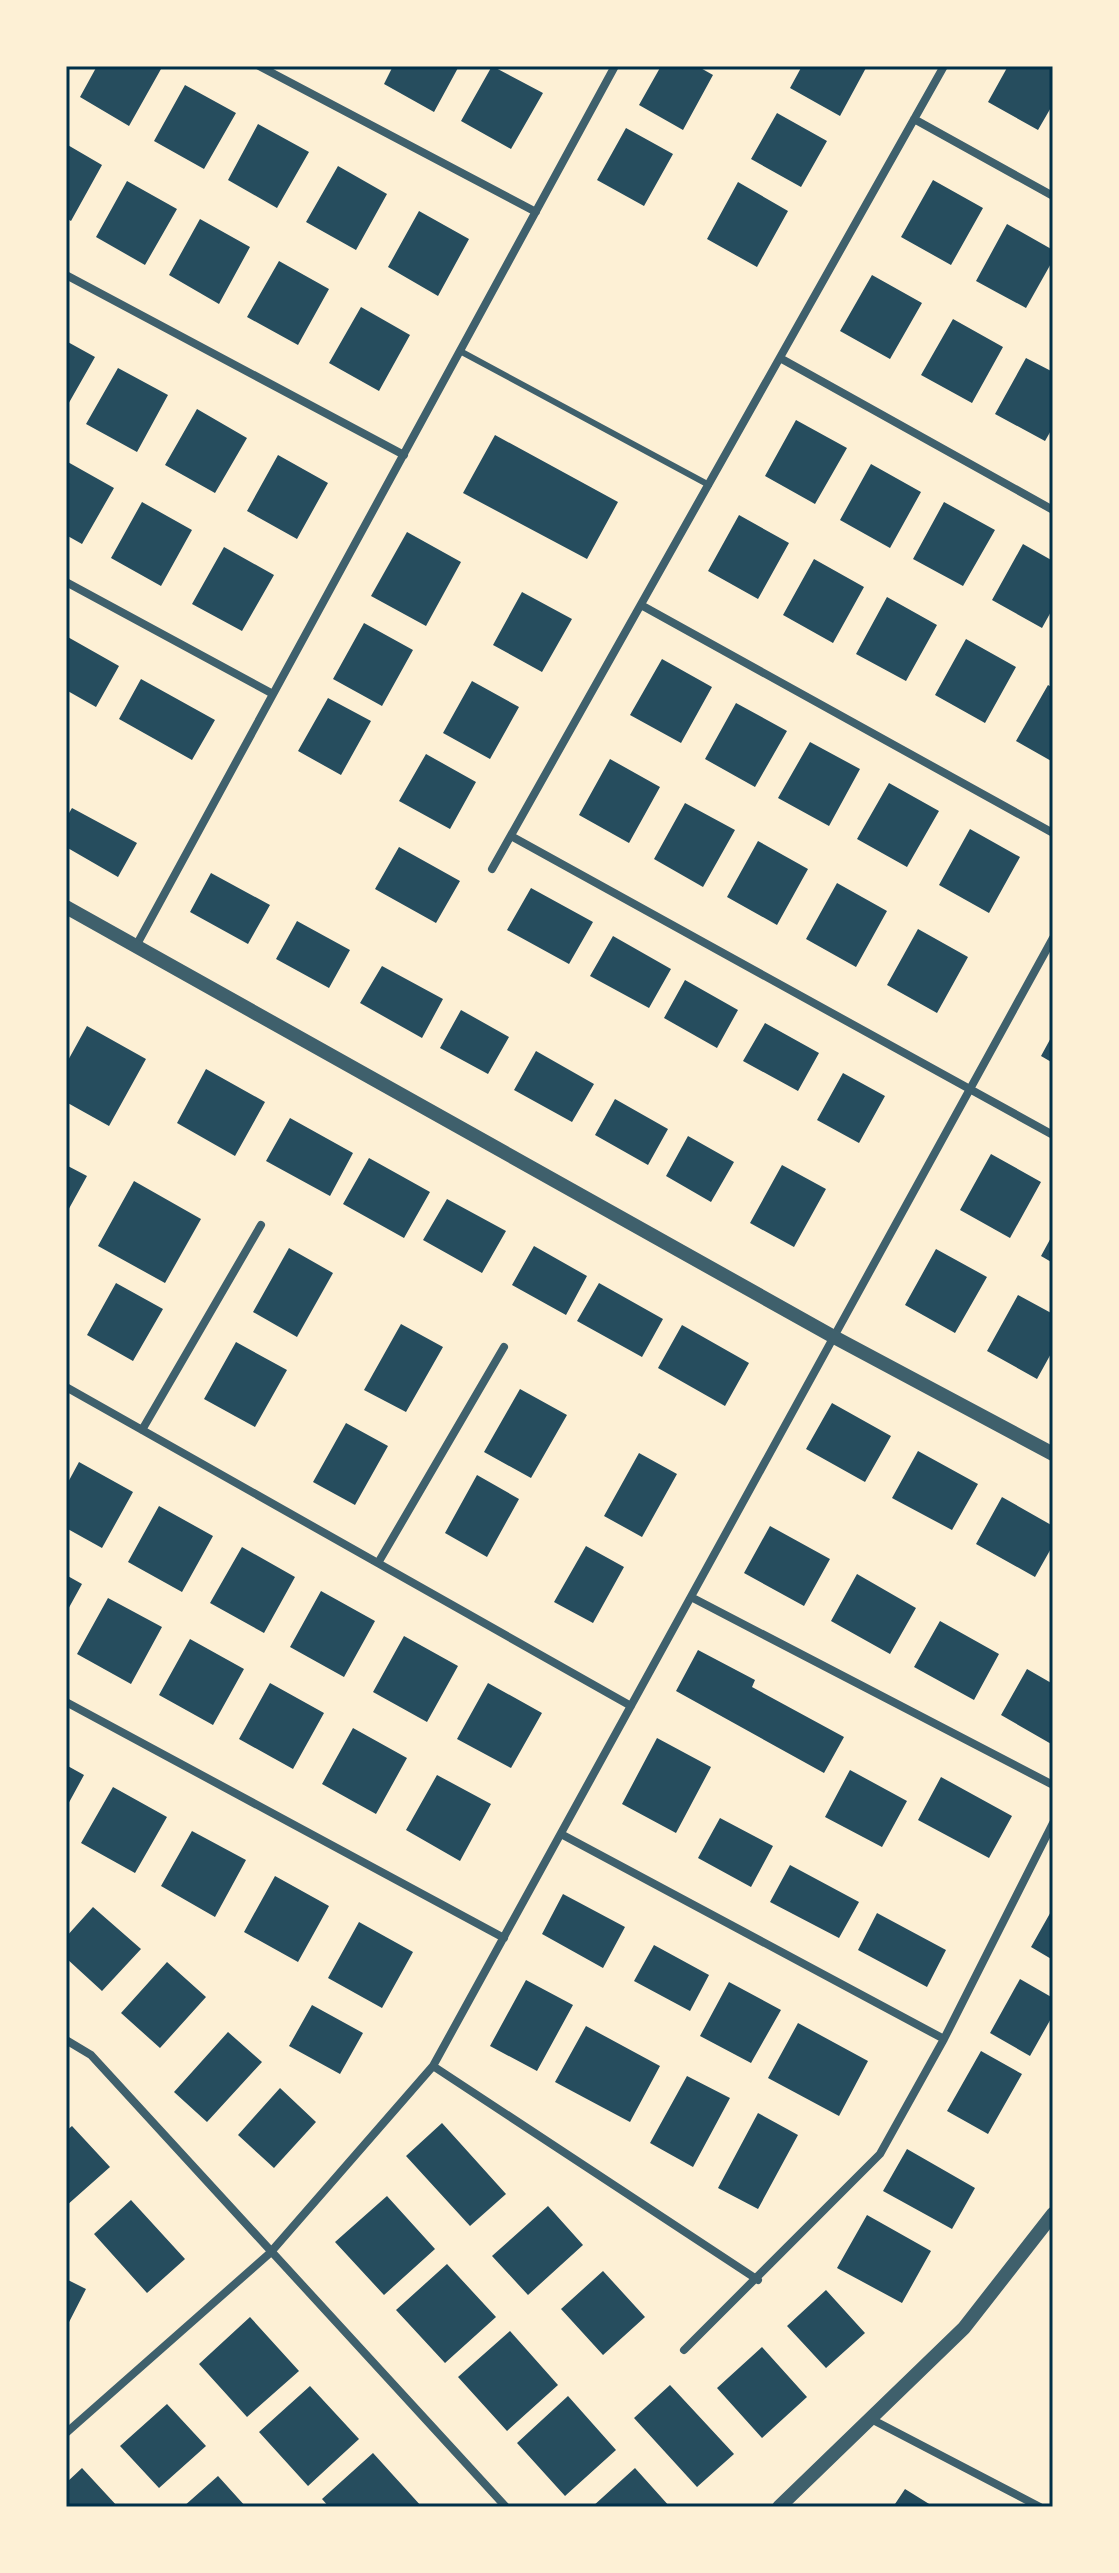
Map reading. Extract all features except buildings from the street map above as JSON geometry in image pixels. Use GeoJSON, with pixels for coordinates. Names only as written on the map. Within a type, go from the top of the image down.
{"type":"FeatureCollection","features":[{"type":"Feature","properties":{"kind":"street"},"geometry":{"type":"LineString","coordinates":[[259,66],[536,212]]}},
{"type":"Feature","properties":{"kind":"street"},"geometry":{"type":"LineString","coordinates":[[136,946],[615,66]]}},
{"type":"Feature","properties":{"kind":"street"},"geometry":{"type":"LineString","coordinates":[[492,869],[944,66]]}},
{"type":"Feature","properties":{"kind":"street"},"geometry":{"type":"LineString","coordinates":[[914,119],[1053,196]]}},
{"type":"Feature","properties":{"kind":"street"},"geometry":{"type":"LineString","coordinates":[[66,275],[404,455]]}},
{"type":"Feature","properties":{"kind":"street"},"geometry":{"type":"LineString","coordinates":[[780,358],[1053,510]]}},
{"type":"Feature","properties":{"kind":"street"},"geometry":{"type":"LineString","coordinates":[[66,582],[273,694]]}},
{"type":"Feature","properties":{"kind":"street"},"geometry":{"type":"LineString","coordinates":[[641,605],[1053,833]]}},
{"type":"Feature","properties":{"kind":"street"},"geometry":{"type":"LineString","coordinates":[[511,836],[1053,1135]]}},
{"type":"Feature","properties":{"kind":"street"},"geometry":{"type":"LineString","coordinates":[[66,907],[834,1337],[1053,1454]]}},
{"type":"Feature","properties":{"kind":"street"},"geometry":{"type":"LineString","coordinates":[[66,2433],[270,2253],[433,2066],[1053,938]]}},
{"type":"Feature","properties":{"kind":"street"},"geometry":{"type":"LineString","coordinates":[[142,1430],[261,1225]]}},
{"type":"Feature","properties":{"kind":"street"},"geometry":{"type":"LineString","coordinates":[[378,1563],[504,1347]]}},
{"type":"Feature","properties":{"kind":"street"},"geometry":{"type":"LineString","coordinates":[[66,1387],[631,1706]]}},
{"type":"Feature","properties":{"kind":"street"},"geometry":{"type":"LineString","coordinates":[[691,1597],[1053,1785]]}},
{"type":"Feature","properties":{"kind":"street"},"geometry":{"type":"LineString","coordinates":[[66,1702],[504,1938]]}},
{"type":"Feature","properties":{"kind":"street"},"geometry":{"type":"LineString","coordinates":[[684,2350],[758,2280],[880,2154],[944,2039],[1053,1823]]}},
{"type":"Feature","properties":{"kind":"street"},"geometry":{"type":"LineString","coordinates":[[561,1834],[944,2039]]}},
{"type":"Feature","properties":{"kind":"street"},"geometry":{"type":"LineString","coordinates":[[66,2040],[91,2055],[506,2507]]}},
{"type":"Feature","properties":{"kind":"street"},"geometry":{"type":"LineString","coordinates":[[433,2066],[758,2280]]}},
{"type":"Feature","properties":{"kind":"street"},"geometry":{"type":"LineString","coordinates":[[779,2507],[873,2420],[982,2307],[1053,2214]]}},
{"type":"Feature","properties":{"kind":"street"},"geometry":{"type":"LineString","coordinates":[[873,2420],[1040,2507]]}},
{"type":"Feature","properties":{"kind":"lane"},"geometry":{"type":"LineString","coordinates":[[460,351],[709,485]]}}]}
